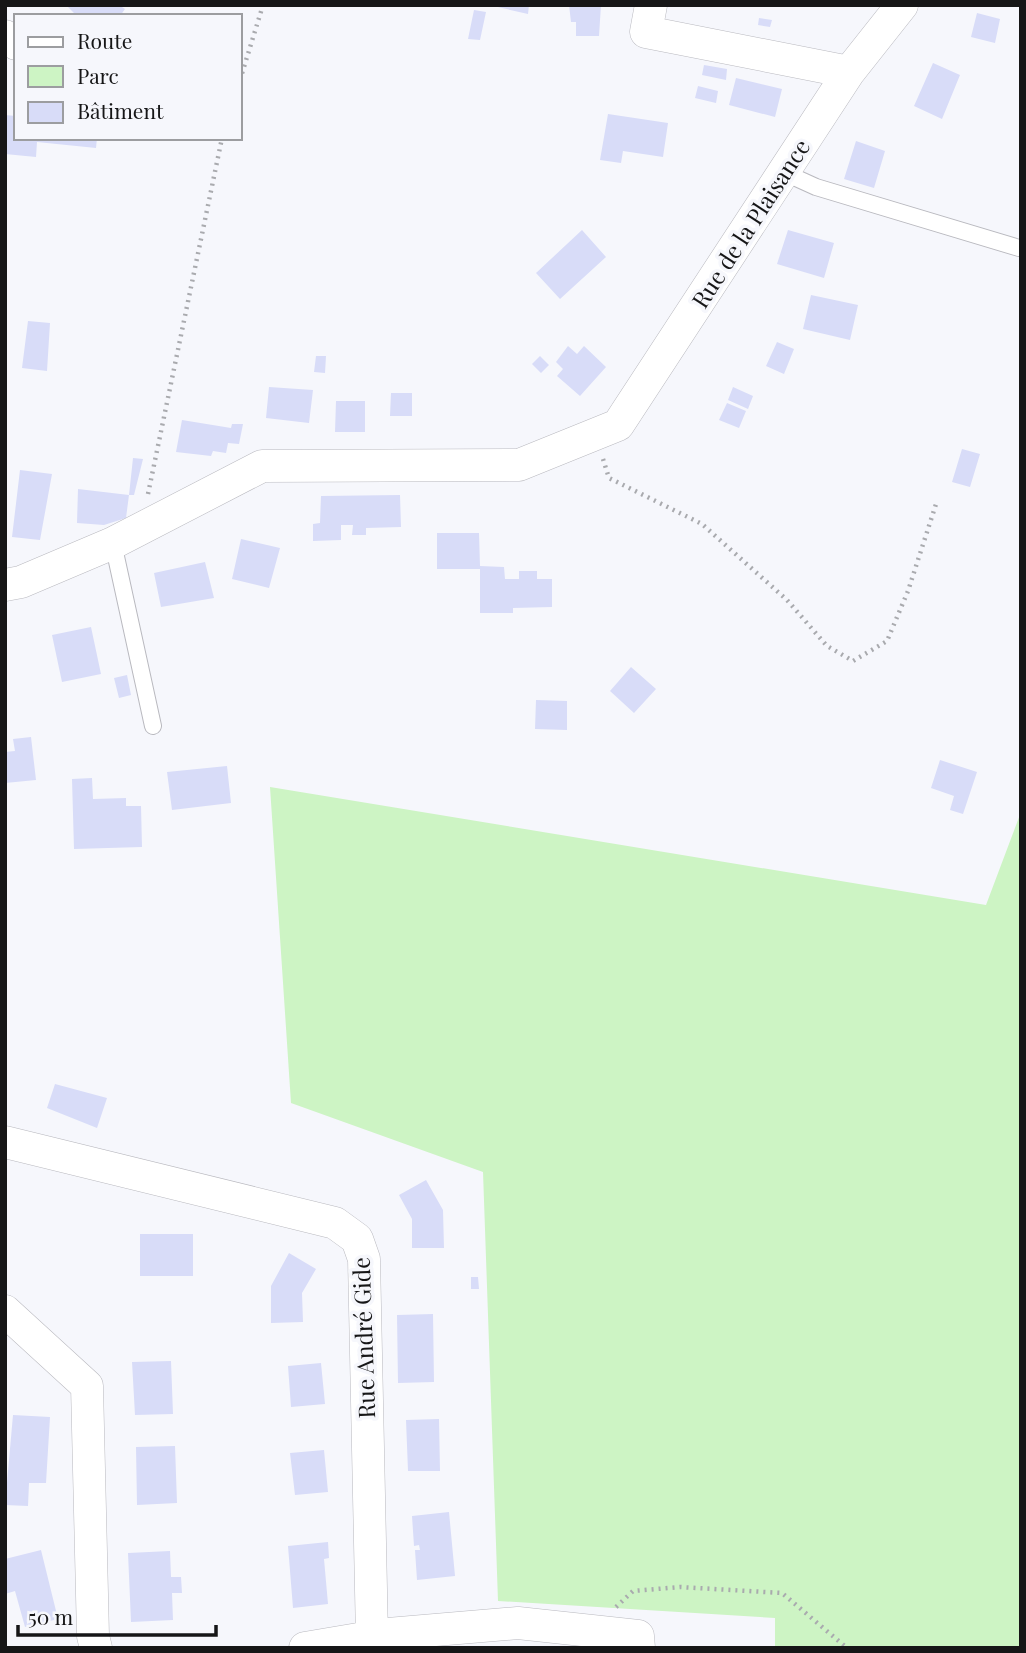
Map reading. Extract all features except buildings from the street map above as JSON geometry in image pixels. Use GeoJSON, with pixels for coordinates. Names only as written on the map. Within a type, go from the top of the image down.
{"type":"FeatureCollection","features":[{"type":"Feature","properties":{"kind":"street"},"geometry":{"type":"LineString","coordinates":[[650,5],[646,32],[849,72]]}},
{"type":"Feature","properties":{"kind":"street","name":"Rue de la Plaisance"},"geometry":{"type":"LineString","coordinates":[[5,585],[21,582],[127,536],[262,466],[519,466],[618,425],[849,72],[902,5]]}},
{"type":"Feature","properties":{"kind":"street","name":"Rue André Gide"},"geometry":{"type":"LineString","coordinates":[[5,1142],[335,1223],[357,1239],[364,1259],[383,1640]]}},
{"type":"Feature","properties":{"kind":"street"},"geometry":{"type":"LineString","coordinates":[[5,1311],[87,1386],[93,1636],[96,1648]]}},
{"type":"Feature","properties":{"kind":"street"},"geometry":{"type":"LineString","coordinates":[[304,1648],[518,1623],[630,1639]]}},
{"type":"Feature","properties":{"kind":"lane"},"geometry":{"type":"LineString","coordinates":[[783,172],[816,187],[1019,248]]}},
{"type":"Feature","properties":{"kind":"lane"},"geometry":{"type":"LineString","coordinates":[[127,536],[153,726]]}},
{"type":"Feature","properties":{"kind":"path"},"geometry":{"type":"LineString","coordinates":[[242,73],[263,5]]}},
{"type":"Feature","properties":{"kind":"path"},"geometry":{"type":"LineString","coordinates":[[127,536],[222,140]]}},
{"type":"Feature","properties":{"kind":"path"},"geometry":{"type":"LineString","coordinates":[[595,434],[609,478],[702,524],[787,600],[827,646],[853,661],[887,641],[908,591],[937,501]]}},
{"type":"Feature","properties":{"kind":"path"},"geometry":{"type":"LineString","coordinates":[[630,1639],[617,1604],[633,1591],[705,1588],[782,1593],[847,1648]]}},
{"type":"Feature","properties":{"kind":"green space"},"geometry":{"type":"Polygon","coordinates":[[[270,787],[986,905],[1021,812],[1021,1648],[775,1648],[775,1618],[498,1601],[483,1172],[291,1103],[270,787]]]}}]}
